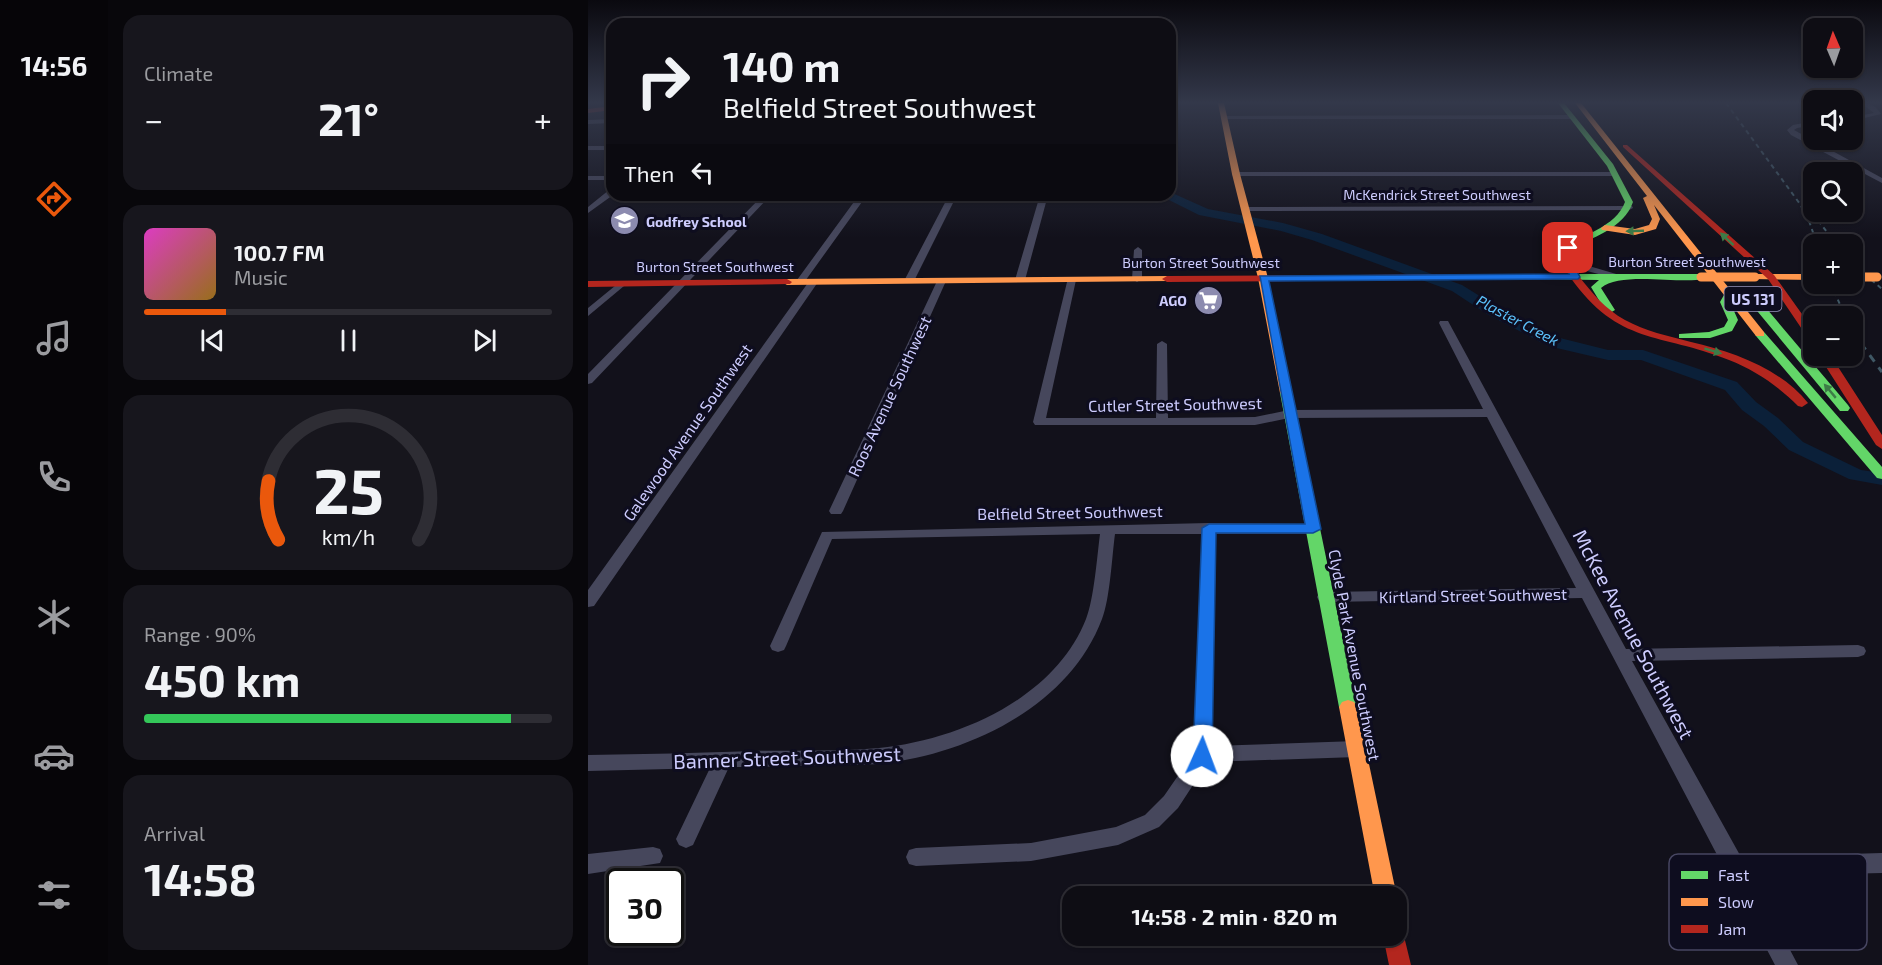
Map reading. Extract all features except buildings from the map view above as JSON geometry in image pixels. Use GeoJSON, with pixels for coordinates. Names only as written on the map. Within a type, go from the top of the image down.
{"type":"FeatureCollection","features":[{"type":"Feature","properties":{"kind":"main road","name":"Clyde Park Avenue Southwest"},"geometry":{"type":"LineString","coordinates":[[1230,148],[1263,278],[1384,886]]}},
{"type":"Feature","properties":{"kind":"main road"},"geometry":{"type":"LineString","coordinates":[[1594,148],[1626,194],[1629,207],[1621,218],[1568,248],[1565,256],[1575,277],[1594,305],[1615,321],[1639,332],[1718,352],[1749,364],[1780,384],[1828,431],[1862,452]]}},
{"type":"Feature","properties":{"kind":"main road","name":"US 131"},"geometry":{"type":"LineString","coordinates":[[1614,148],[1727,294],[1882,475]]}},
{"type":"Feature","properties":{"kind":"main road"},"geometry":{"type":"LineString","coordinates":[[1627,148],[1705,242]]}},
{"type":"Feature","properties":{"kind":"main road"},"geometry":{"type":"LineString","coordinates":[[1627,148],[1771,277],[1803,323]]}},
{"type":"Feature","properties":{"kind":"main road"},"geometry":{"type":"LineString","coordinates":[[1605,228],[1635,232],[1647,230],[1656,224],[1654,214],[1638,179]]}},
{"type":"Feature","properties":{"kind":"main road","name":"US 131"},"geometry":{"type":"LineString","coordinates":[[1719,259],[1882,450]]}},
{"type":"Feature","properties":{"kind":"main road"},"geometry":{"type":"LineString","coordinates":[[1620,277],[1602,282],[1596,287],[1609,308],[1616,316],[1631,324],[1665,334],[1701,336],[1728,329],[1734,320],[1725,302],[1727,294]]}},
{"type":"Feature","properties":{"kind":"main road","name":"Burton Street Southwest"},"geometry":{"type":"LineString","coordinates":[[588,284],[1263,278],[1803,277]]}},
{"type":"Feature","properties":{"kind":"main road"},"geometry":{"type":"LineString","coordinates":[[1863,277],[1879,277]]}},
{"type":"Feature","properties":{"kind":"main road"},"geometry":{"type":"LineString","coordinates":[[1831,366],[1882,445]]}},
{"type":"Feature","properties":{"kind":"main road"},"geometry":{"type":"LineString","coordinates":[[1396,946],[1400,965]]}},
{"type":"Feature","properties":{"kind":"street"},"geometry":{"type":"LineString","coordinates":[[1823,150],[1882,181]]}},
{"type":"Feature","properties":{"kind":"street"},"geometry":{"type":"LineString","coordinates":[[1838,150],[1882,173]]}},
{"type":"Feature","properties":{"kind":"street"},"geometry":{"type":"LineString","coordinates":[[1236,174],[1613,174]]}},
{"type":"Feature","properties":{"kind":"street"},"geometry":{"type":"LineString","coordinates":[[588,178],[606,178]]}},
{"type":"Feature","properties":{"kind":"street"},"geometry":{"type":"LineString","coordinates":[[588,211],[606,197]]}},
{"type":"Feature","properties":{"kind":"street"},"geometry":{"type":"LineString","coordinates":[[588,381],[761,201]]}},
{"type":"Feature","properties":{"kind":"street","name":"Galewood Avenue Southwest"},"geometry":{"type":"LineString","coordinates":[[588,602],[859,201]]}},
{"type":"Feature","properties":{"kind":"street"},"geometry":{"type":"LineString","coordinates":[[909,281],[950,201]]}},
{"type":"Feature","properties":{"kind":"street"},"geometry":{"type":"LineString","coordinates":[[1020,280],[1042,201]]}},
{"type":"Feature","properties":{"kind":"street","name":"McKendrick Street Southwest"},"geometry":{"type":"LineString","coordinates":[[1246,215],[1629,207]]}},
{"type":"Feature","properties":{"kind":"street"},"geometry":{"type":"LineString","coordinates":[[1137,279],[1138,250]]}},
{"type":"Feature","properties":{"kind":"street"},"geometry":{"type":"LineString","coordinates":[[1565,256],[1591,270],[1620,277]]}},
{"type":"Feature","properties":{"kind":"street","name":"Cutler Street Southwest"},"geometry":{"type":"LineString","coordinates":[[1071,280],[1039,422],[1256,421],[1289,414],[1491,413]]}},
{"type":"Feature","properties":{"kind":"street","name":"Roos Avenue Southwest"},"geometry":{"type":"LineString","coordinates":[[836,511],[941,281]]}},
{"type":"Feature","properties":{"kind":"street"},"geometry":{"type":"LineString","coordinates":[[588,313],[621,284]]}},
{"type":"Feature","properties":{"kind":"street","name":"McKee Avenue Southwest"},"geometry":{"type":"LineString","coordinates":[[1444,323],[1561,541],[1586,593],[1622,655],[1728,854]]}},
{"type":"Feature","properties":{"kind":"street"},"geometry":{"type":"LineString","coordinates":[[1162,344],[1162,422]]}},
{"type":"Feature","properties":{"kind":"street"},"geometry":{"type":"LineString","coordinates":[[916,857],[1031,852],[1118,836],[1152,821],[1171,802],[1202,756],[1209,528]]}},
{"type":"Feature","properties":{"kind":"street","name":"Belfield Street Southwest"},"geometry":{"type":"LineString","coordinates":[[778,646],[827,535],[1108,529],[1313,529]]}},
{"type":"Feature","properties":{"kind":"street","name":"Banner Street Southwest"},"geometry":{"type":"LineString","coordinates":[[588,763],[879,756],[910,752],[963,737],[1014,711],[1038,694],[1070,661],[1095,618],[1108,529]]}},
{"type":"Feature","properties":{"kind":"street","name":"Kirtland Street Southwest"},"geometry":{"type":"LineString","coordinates":[[1325,597],[1586,593]]}},
{"type":"Feature","properties":{"kind":"street"},"geometry":{"type":"LineString","coordinates":[[1622,655],[1858,651]]}},
{"type":"Feature","properties":{"kind":"street"},"geometry":{"type":"LineString","coordinates":[[1202,756],[1236,752],[1357,749]]}},
{"type":"Feature","properties":{"kind":"street"},"geometry":{"type":"LineString","coordinates":[[686,839],[723,760]]}},
{"type":"Feature","properties":{"kind":"street"},"geometry":{"type":"LineString","coordinates":[[588,864],[653,856]]}},
{"type":"Feature","properties":{"kind":"street"},"geometry":{"type":"LineString","coordinates":[[1867,863],[1882,863]]}},
{"type":"Feature","properties":{"kind":"street","name":"McKee Avenue Southwest"},"geometry":{"type":"LineString","coordinates":[[1779,950],[1787,965]]}},
{"type":"Feature","properties":{"kind":"waterway","name":"Plaster Creek"},"geometry":{"type":"LineString","coordinates":[[1176,198],[1204,212],[1283,227],[1317,237],[1457,288],[1493,311],[1554,342],[1608,355],[1643,355],[1731,386],[1749,406],[1771,422],[1796,446],[1856,475],[1882,479]]}},
{"type":"Feature","properties":{"kind":"railway"},"geometry":{"type":"LineString","coordinates":[[1759,148],[1800,204],[1814,234]]}},
{"type":"Feature","properties":{"kind":"railway"},"geometry":{"type":"LineString","coordinates":[[1819,222],[1828,234]]}},
{"type":"Feature","properties":{"kind":"railway"},"geometry":{"type":"LineString","coordinates":[[1863,273],[1882,289]]}},
{"type":"Feature","properties":{"kind":"railway"},"geometry":{"type":"LineString","coordinates":[[1835,294],[1841,306]]}},
{"type":"Feature","properties":{"kind":"railway"},"geometry":{"type":"LineString","coordinates":[[1863,346],[1882,372]]}},
{"type":"Feature","properties":{"kind":"traffic: fast"},"geometry":{"type":"LineString","coordinates":[[1575,277],[1565,256],[1565,250],[1621,217],[1629,202],[1610,166],[1596,148]]}},
{"type":"Feature","properties":{"kind":"traffic: fast"},"geometry":{"type":"LineString","coordinates":[[1531,277],[1701,277]]}},
{"type":"Feature","properties":{"kind":"traffic: fast"},"geometry":{"type":"LineString","coordinates":[[1610,310],[1596,287],[1602,282],[1620,277]]}},
{"type":"Feature","properties":{"kind":"traffic: fast"},"geometry":{"type":"LineString","coordinates":[[1683,336],[1710,335],[1728,329],[1733,320],[1725,302],[1727,297]]}},
{"type":"Feature","properties":{"kind":"traffic: fast"},"geometry":{"type":"LineString","coordinates":[[1757,304],[1844,408]]}},
{"type":"Feature","properties":{"kind":"traffic: fast"},"geometry":{"type":"LineString","coordinates":[[1760,334],[1882,475]]}},
{"type":"Feature","properties":{"kind":"traffic: fast"},"geometry":{"type":"LineString","coordinates":[[1286,393],[1348,707]]}},
{"type":"Feature","properties":{"kind":"traffic: slow"},"geometry":{"type":"LineString","coordinates":[[1231,148],[1263,278],[1286,393]]}},
{"type":"Feature","properties":{"kind":"traffic: slow"},"geometry":{"type":"LineString","coordinates":[[1613,148],[1760,334]]}},
{"type":"Feature","properties":{"kind":"traffic: slow"},"geometry":{"type":"LineString","coordinates":[[1605,228],[1635,232],[1653,227],[1656,219],[1647,198]]}},
{"type":"Feature","properties":{"kind":"traffic: slow"},"geometry":{"type":"LineString","coordinates":[[1701,277],[1755,277]]}},
{"type":"Feature","properties":{"kind":"traffic: slow"},"geometry":{"type":"LineString","coordinates":[[1755,277],[1803,277]]}},
{"type":"Feature","properties":{"kind":"traffic: slow"},"geometry":{"type":"LineString","coordinates":[[1863,277],[1877,277]]}},
{"type":"Feature","properties":{"kind":"traffic: slow"},"geometry":{"type":"LineString","coordinates":[[787,282],[1167,279]]}},
{"type":"Feature","properties":{"kind":"traffic: slow"},"geometry":{"type":"LineString","coordinates":[[1348,707],[1384,886]]}},
{"type":"Feature","properties":{"kind":"traffic: jam"},"geometry":{"type":"LineString","coordinates":[[1627,148],[1771,277],[1803,323]]}},
{"type":"Feature","properties":{"kind":"traffic: jam"},"geometry":{"type":"LineString","coordinates":[[1167,279],[1531,277]]}},
{"type":"Feature","properties":{"kind":"traffic: jam"},"geometry":{"type":"LineString","coordinates":[[1575,277],[1605,312],[1622,323],[1743,362],[1774,380],[1802,403]]}},
{"type":"Feature","properties":{"kind":"traffic: jam"},"geometry":{"type":"LineString","coordinates":[[588,284],[787,282]]}},
{"type":"Feature","properties":{"kind":"traffic: jam"},"geometry":{"type":"LineString","coordinates":[[1831,366],[1882,445]]}},
{"type":"Feature","properties":{"kind":"traffic: jam"},"geometry":{"type":"LineString","coordinates":[[1396,946],[1400,965]]}},
{"type":"Feature","properties":{"kind":"place","name":"Godfrey School"},"geometry":{"type":"Point","coordinates":[625,221]}},
{"type":"Feature","properties":{"kind":"place","name":"AGO"},"geometry":{"type":"Point","coordinates":[1208,300]}},
{"type":"Feature","properties":{"kind":"route"},"geometry":{"type":"LineString","coordinates":[[1202,756],[1209,528],[1313,529],[1263,278],[1575,277],[1564,252],[1568,248]]}}]}
